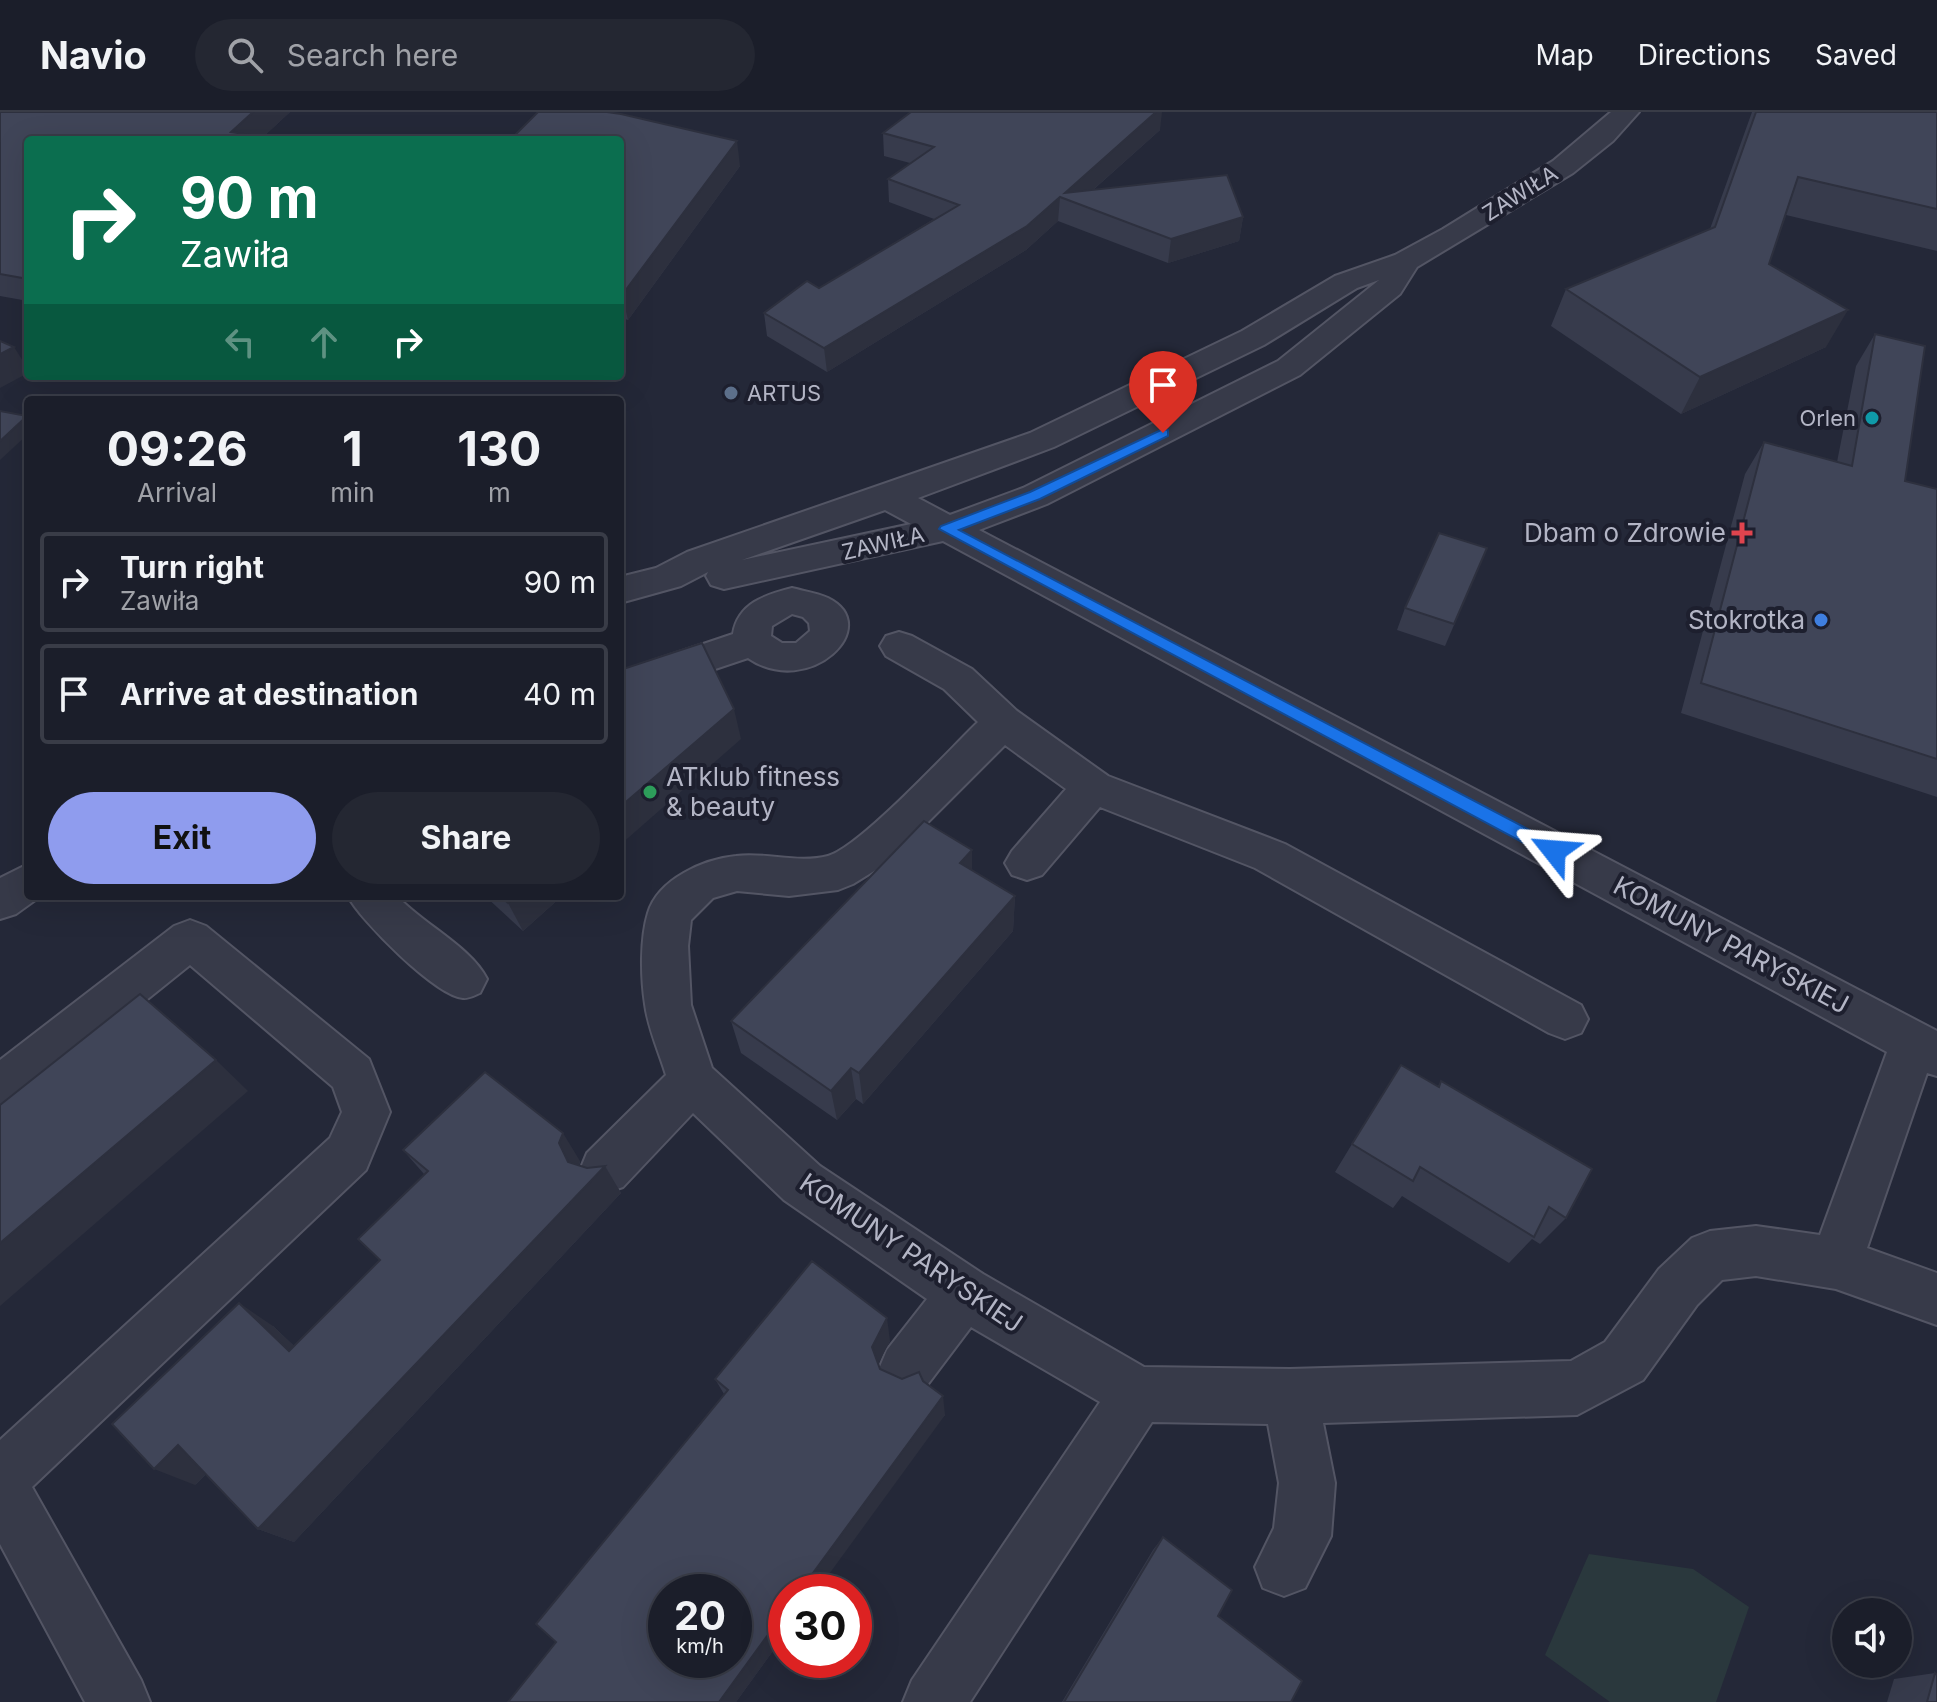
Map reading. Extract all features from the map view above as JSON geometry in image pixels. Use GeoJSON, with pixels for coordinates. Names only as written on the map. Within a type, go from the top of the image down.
{"type":"FeatureCollection","features":[{"type":"Feature","properties":{"kind":"street","name":"ZAWIŁA"},"geometry":{"type":"LineString","coordinates":[[624,589],[668,577],[700,561],[1042,440],[1253,338],[1346,282],[1405,261],[1563,167],[1604,135],[1626,112]]}},
{"type":"Feature","properties":{"kind":"street","name":"ZAWIŁA"},"geometry":{"type":"LineString","coordinates":[[668,577],[726,576],[946,529],[1035,496],[1289,368],[1389,288],[1405,261]]}},
{"type":"Feature","properties":{"kind":"street","name":"KOMUNY PARYSKIEJ"},"geometry":{"type":"LineString","coordinates":[[888,497],[1925,1049]]}},
{"type":"Feature","properties":{"kind":"street"},"geometry":{"type":"LineString","coordinates":[[624,686],[753,642]]}},
{"type":"Feature","properties":{"kind":"street"},"geometry":{"type":"LineString","coordinates":[[899,646],[958,679],[1003,722],[1093,787],[1270,856],[1565,1019]]}},
{"type":"Feature","properties":{"kind":"street","name":"KOMUNY PARYSKIEJ"},"geometry":{"type":"LineString","coordinates":[[1003,722],[872,851],[838,872],[789,878],[737,873],[698,885],[670,913],[666,946],[668,1005],[692,1081],[802,1183],[964,1293],[1138,1394],[1290,1397],[1577,1388],[1624,1361],[1678,1287],[1710,1256],[1756,1251],[1836,1263],[1937,1299]]}},
{"type":"Feature","properties":{"kind":"street"},"geometry":{"type":"LineString","coordinates":[[1027,863],[1093,787]]}},
{"type":"Feature","properties":{"kind":"street"},"geometry":{"type":"LineString","coordinates":[[0,901],[24,885]]}},
{"type":"Feature","properties":{"kind":"street"},"geometry":{"type":"LineString","coordinates":[[374,900],[396,925],[464,979]]}},
{"type":"Feature","properties":{"kind":"street"},"geometry":{"type":"LineString","coordinates":[[0,1089],[190,939],[352,1074],[366,1112],[348,1154],[0,1479]]}},
{"type":"Feature","properties":{"kind":"street"},"geometry":{"type":"LineString","coordinates":[[1836,1263],[1879,1137],[1899,1089],[1925,1049]]}},
{"type":"Feature","properties":{"kind":"street"},"geometry":{"type":"LineString","coordinates":[[605,1170],[692,1081]]}},
{"type":"Feature","properties":{"kind":"street"},"geometry":{"type":"LineString","coordinates":[[906,1369],[964,1293]]}},
{"type":"Feature","properties":{"kind":"street"},"geometry":{"type":"LineString","coordinates":[[934,1702],[1138,1394]]}},
{"type":"Feature","properties":{"kind":"street"},"geometry":{"type":"LineString","coordinates":[[1284,1567],[1302,1536],[1307,1483],[1290,1397]]}},
{"type":"Feature","properties":{"kind":"street"},"geometry":{"type":"LineString","coordinates":[[0,1486],[119,1702]]}},
{"type":"Feature","properties":{"kind":"shaded area"},"geometry":{"type":"Polygon","coordinates":[[[1589,1554],[1693,1569],[1749,1607],[1716,1702],[1610,1702],[1545,1655],[1589,1554]]]}},
{"type":"Feature","properties":{"kind":"building"},"geometry":{"type":"Polygon","coordinates":[[[0,112],[253,112],[231,132],[257,136],[24,136],[24,278],[0,274],[0,112]]]}},
{"type":"Feature","properties":{"kind":"building"},"geometry":{"type":"Polygon","coordinates":[[[538,112],[607,112],[737,141],[624,292],[624,136],[514,136],[538,112]]]}},
{"type":"Feature","properties":{"kind":"building"},"geometry":{"type":"Polygon","coordinates":[[[911,112],[1156,112],[1065,193],[1227,175],[1243,217],[1171,239],[1060,197],[1027,226],[824,348],[764,313],[807,281],[819,288],[959,205],[888,179],[934,147],[883,133],[911,112]]]}},
{"type":"Feature","properties":{"kind":"building"},"geometry":{"type":"Polygon","coordinates":[[[1756,112],[1937,112],[1937,209],[1798,177],[1769,264],[1848,310],[1700,377],[1566,289],[1715,227],[1756,112]]]}},
{"type":"Feature","properties":{"kind":"building","name":"Stokrotka"},"geometry":{"type":"Polygon","coordinates":[[[1875,334],[1925,346],[1905,481],[1937,489],[1937,759],[1701,683],[1764,442],[1852,466],[1875,334]]]}},
{"type":"Feature","properties":{"kind":"building"},"geometry":{"type":"Polygon","coordinates":[[[0,341],[14,347],[0,354],[0,341]]]}},
{"type":"Feature","properties":{"kind":"building"},"geometry":{"type":"Polygon","coordinates":[[[0,411],[24,415],[24,419],[0,441],[0,411]]]}},
{"type":"Feature","properties":{"kind":"building"},"geometry":{"type":"Polygon","coordinates":[[[1439,533],[1487,548],[1454,624],[1405,608],[1439,533]]]}},
{"type":"Feature","properties":{"kind":"building","name":"ATklub fitness & beauty"},"geometry":{"type":"Polygon","coordinates":[[[702,643],[734,709],[624,804],[624,669],[702,643]]]}},
{"type":"Feature","properties":{"kind":"building"},"geometry":{"type":"Polygon","coordinates":[[[924,821],[972,850],[960,863],[1015,896],[859,1073],[851,1068],[831,1091],[731,1021],[924,821]]]}},
{"type":"Feature","properties":{"kind":"building"},"geometry":{"type":"Polygon","coordinates":[[[140,994],[216,1060],[0,1243],[0,1105],[140,994]]]}},
{"type":"Feature","properties":{"kind":"building"},"geometry":{"type":"Polygon","coordinates":[[[1401,1065],[1439,1087],[1441,1081],[1592,1169],[1566,1218],[1549,1207],[1534,1237],[1420,1167],[1413,1181],[1352,1144],[1401,1065]]]}},
{"type":"Feature","properties":{"kind":"building"},"geometry":{"type":"Polygon","coordinates":[[[485,1072],[563,1133],[559,1143],[568,1162],[587,1168],[605,1166],[258,1529],[178,1445],[154,1469],[112,1424],[239,1303],[289,1351],[380,1260],[358,1239],[428,1171],[403,1150],[485,1072]]]}},
{"type":"Feature","properties":{"kind":"building"},"geometry":{"type":"Polygon","coordinates":[[[812,1261],[887,1318],[872,1347],[880,1369],[902,1379],[919,1372],[923,1381],[943,1396],[812,1574],[768,1574],[768,1635],[752,1657],[752,1574],[648,1574],[648,1678],[736,1678],[719,1702],[508,1702],[556,1642],[536,1624],[728,1390],[715,1379],[812,1261]]]}},
{"type":"Feature","properties":{"kind":"building"},"geometry":{"type":"Polygon","coordinates":[[[1163,1537],[1232,1590],[1218,1616],[1302,1681],[1291,1702],[1064,1702],[1163,1537]]]}},
{"type":"Feature","properties":{"kind":"building"},"geometry":{"type":"Polygon","coordinates":[[[1935,1673],[1937,1702],[1927,1702],[1935,1673]]]}},
{"type":"Feature","properties":{"kind":"place","name":"ARTUS"},"geometry":{"type":"Point","coordinates":[731,393]}},
{"type":"Feature","properties":{"kind":"place","name":"Orlen"},"geometry":{"type":"Point","coordinates":[1872,418]}},
{"type":"Feature","properties":{"kind":"place","name":"Dbam o Zdrowie"},"geometry":{"type":"Point","coordinates":[1742,533]}},
{"type":"Feature","properties":{"kind":"place","name":"Stokrotka"},"geometry":{"type":"Point","coordinates":[1821,620]}},
{"type":"Feature","properties":{"kind":"place","name":"ATklub fitness & beauty"},"geometry":{"type":"Point","coordinates":[650,792]}},
{"type":"Feature","properties":{"kind":"route"},"geometry":{"type":"LineString","coordinates":[[1163,433],[1035,496],[946,529],[1554,851]]}}]}
